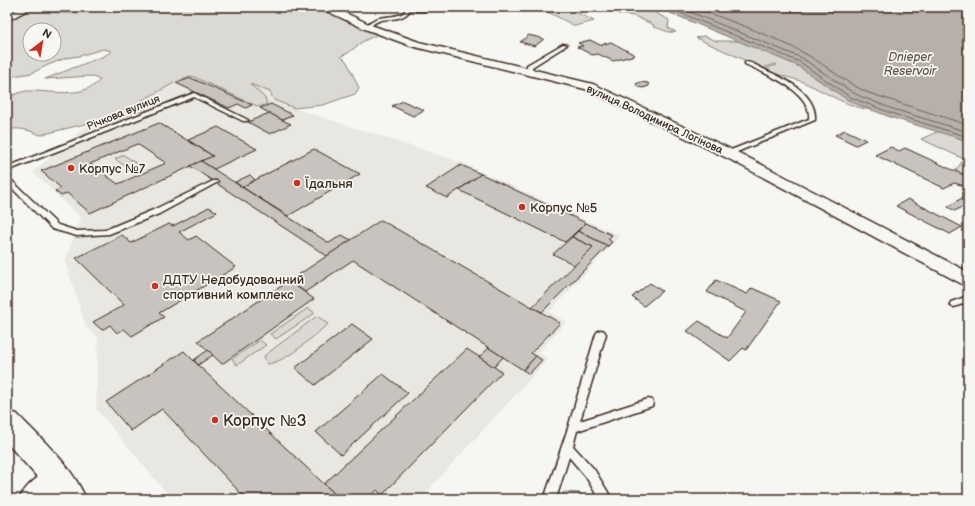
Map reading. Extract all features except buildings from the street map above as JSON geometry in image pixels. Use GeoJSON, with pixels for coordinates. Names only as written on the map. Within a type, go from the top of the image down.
{"type":"FeatureCollection","features":[{"type":"Feature","properties":{"kind":"street"},"geometry":{"type":"LineString","coordinates":[[7,18],[29,7]]}},
{"type":"Feature","properties":{"kind":"street","name":"вулиця Володимира Логінова"},"geometry":{"type":"LineString","coordinates":[[322,7],[415,44],[589,86],[736,158],[968,280]]}},
{"type":"Feature","properties":{"kind":"street"},"geometry":{"type":"LineString","coordinates":[[7,423],[65,489],[32,499]]}},
{"type":"Feature","properties":{"kind":"lane"},"geometry":{"type":"LineString","coordinates":[[370,25],[404,15],[408,12],[410,7]]}},
{"type":"Feature","properties":{"kind":"lane"},"geometry":{"type":"LineString","coordinates":[[530,72],[529,66],[565,45]]}},
{"type":"Feature","properties":{"kind":"lane"},"geometry":{"type":"LineString","coordinates":[[736,158],[734,151],[812,120],[813,112],[809,103],[802,94],[779,79],[747,63]]}},
{"type":"Feature","properties":{"kind":"lane","name":"Річкова вулиця"},"geometry":{"type":"LineString","coordinates":[[7,169],[194,95],[245,120]]}},
{"type":"Feature","properties":{"kind":"lane"},"geometry":{"type":"LineString","coordinates":[[7,179],[55,227],[77,234],[106,232],[156,212],[215,182]]}},
{"type":"Feature","properties":{"kind":"lane"},"geometry":{"type":"LineString","coordinates":[[954,304],[968,299]]}},
{"type":"Feature","properties":{"kind":"lane"},"geometry":{"type":"LineString","coordinates":[[550,499],[601,334]]}},
{"type":"Feature","properties":{"kind":"lane"},"geometry":{"type":"LineString","coordinates":[[573,428],[648,404]]}},
{"type":"Feature","properties":{"kind":"lane"},"geometry":{"type":"LineString","coordinates":[[567,447],[590,473],[606,499]]}},
{"type":"Feature","properties":{"kind":"shaded area"},"geometry":{"type":"Polygon","coordinates":[[[32,7],[50,7],[51,11],[56,13],[77,13],[112,7],[306,7],[321,9],[378,34],[362,42],[348,53],[341,56],[347,62],[359,88],[355,94],[323,105],[294,108],[274,100],[270,92],[250,84],[265,98],[267,104],[259,107],[192,76],[174,83],[141,101],[147,111],[109,126],[101,120],[40,135],[24,130],[7,130],[7,109],[10,108],[8,97],[26,91],[65,93],[75,92],[84,90],[100,80],[91,76],[45,79],[104,56],[112,51],[103,49],[62,60],[62,22],[22,22],[22,62],[56,62],[32,73],[7,77],[7,19],[32,7]]]}},
{"type":"Feature","properties":{"kind":"shaded area"},"geometry":{"type":"Polygon","coordinates":[[[565,7],[594,21],[575,26],[546,11],[565,7]]]}},
{"type":"Feature","properties":{"kind":"shaded area"},"geometry":{"type":"Polygon","coordinates":[[[616,7],[644,7],[669,20],[668,28],[676,32],[670,32],[653,27],[654,25],[634,16],[618,14],[620,13],[611,10],[623,10],[616,7]]]}},
{"type":"Feature","properties":{"kind":"shaded area"},"geometry":{"type":"Polygon","coordinates":[[[704,36],[717,41],[741,41],[798,66],[848,100],[873,110],[864,109],[847,103],[805,83],[764,69],[777,65],[775,64],[762,68],[696,38],[704,36]]]}},
{"type":"Feature","properties":{"kind":"shaded area"},"geometry":{"type":"Polygon","coordinates":[[[189,73],[279,87],[294,108],[460,162],[620,236],[549,312],[566,322],[538,353],[548,359],[420,499],[172,499],[96,409],[98,337],[86,327],[65,261],[81,218],[33,172],[99,115],[189,73]]]}},
{"type":"Feature","properties":{"kind":"shaded area"},"geometry":{"type":"Polygon","coordinates":[[[939,131],[968,141],[968,176],[956,170],[964,159],[921,139],[939,131]]]}},
{"type":"Feature","properties":{"kind":"shaded area"},"geometry":{"type":"Polygon","coordinates":[[[124,155],[140,166],[130,170],[115,159],[124,155]]]}},
{"type":"Feature","properties":{"kind":"shaded area"},"geometry":{"type":"Polygon","coordinates":[[[308,308],[315,313],[276,339],[270,334],[308,308]]]}},
{"type":"Feature","properties":{"kind":"shaded area"},"geometry":{"type":"Polygon","coordinates":[[[317,316],[328,324],[291,354],[283,359],[267,364],[264,356],[317,316]]]}},
{"type":"Feature","properties":{"kind":"shaded area"},"geometry":{"type":"Polygon","coordinates":[[[260,340],[266,345],[237,365],[232,359],[260,340]]]}},
{"type":"Feature","properties":{"kind":"shaded area"},"geometry":{"type":"Polygon","coordinates":[[[564,492],[579,493],[587,499],[560,499],[564,492]]]}},
{"type":"Feature","properties":{"kind":"water","name":"Dnieper Reservoir"},"geometry":{"type":"Polygon","coordinates":[[[656,7],[968,7],[968,141],[890,117],[859,105],[848,100],[798,66],[656,7]]]}},
{"type":"Feature","properties":{"kind":"place","name":"Корпус №7"},"geometry":{"type":"Point","coordinates":[71,168]}},
{"type":"Feature","properties":{"kind":"place","name":"Їдальня"},"geometry":{"type":"Point","coordinates":[297,183]}},
{"type":"Feature","properties":{"kind":"place","name":"Корпус №5"},"geometry":{"type":"Point","coordinates":[522,207]}},
{"type":"Feature","properties":{"kind":"place","name":"ДДТУ Недобудованний спортивний комплекс"},"geometry":{"type":"Point","coordinates":[155,286]}},
{"type":"Feature","properties":{"kind":"place","name":"Корпус №3"},"geometry":{"type":"Point","coordinates":[215,420]}}]}
